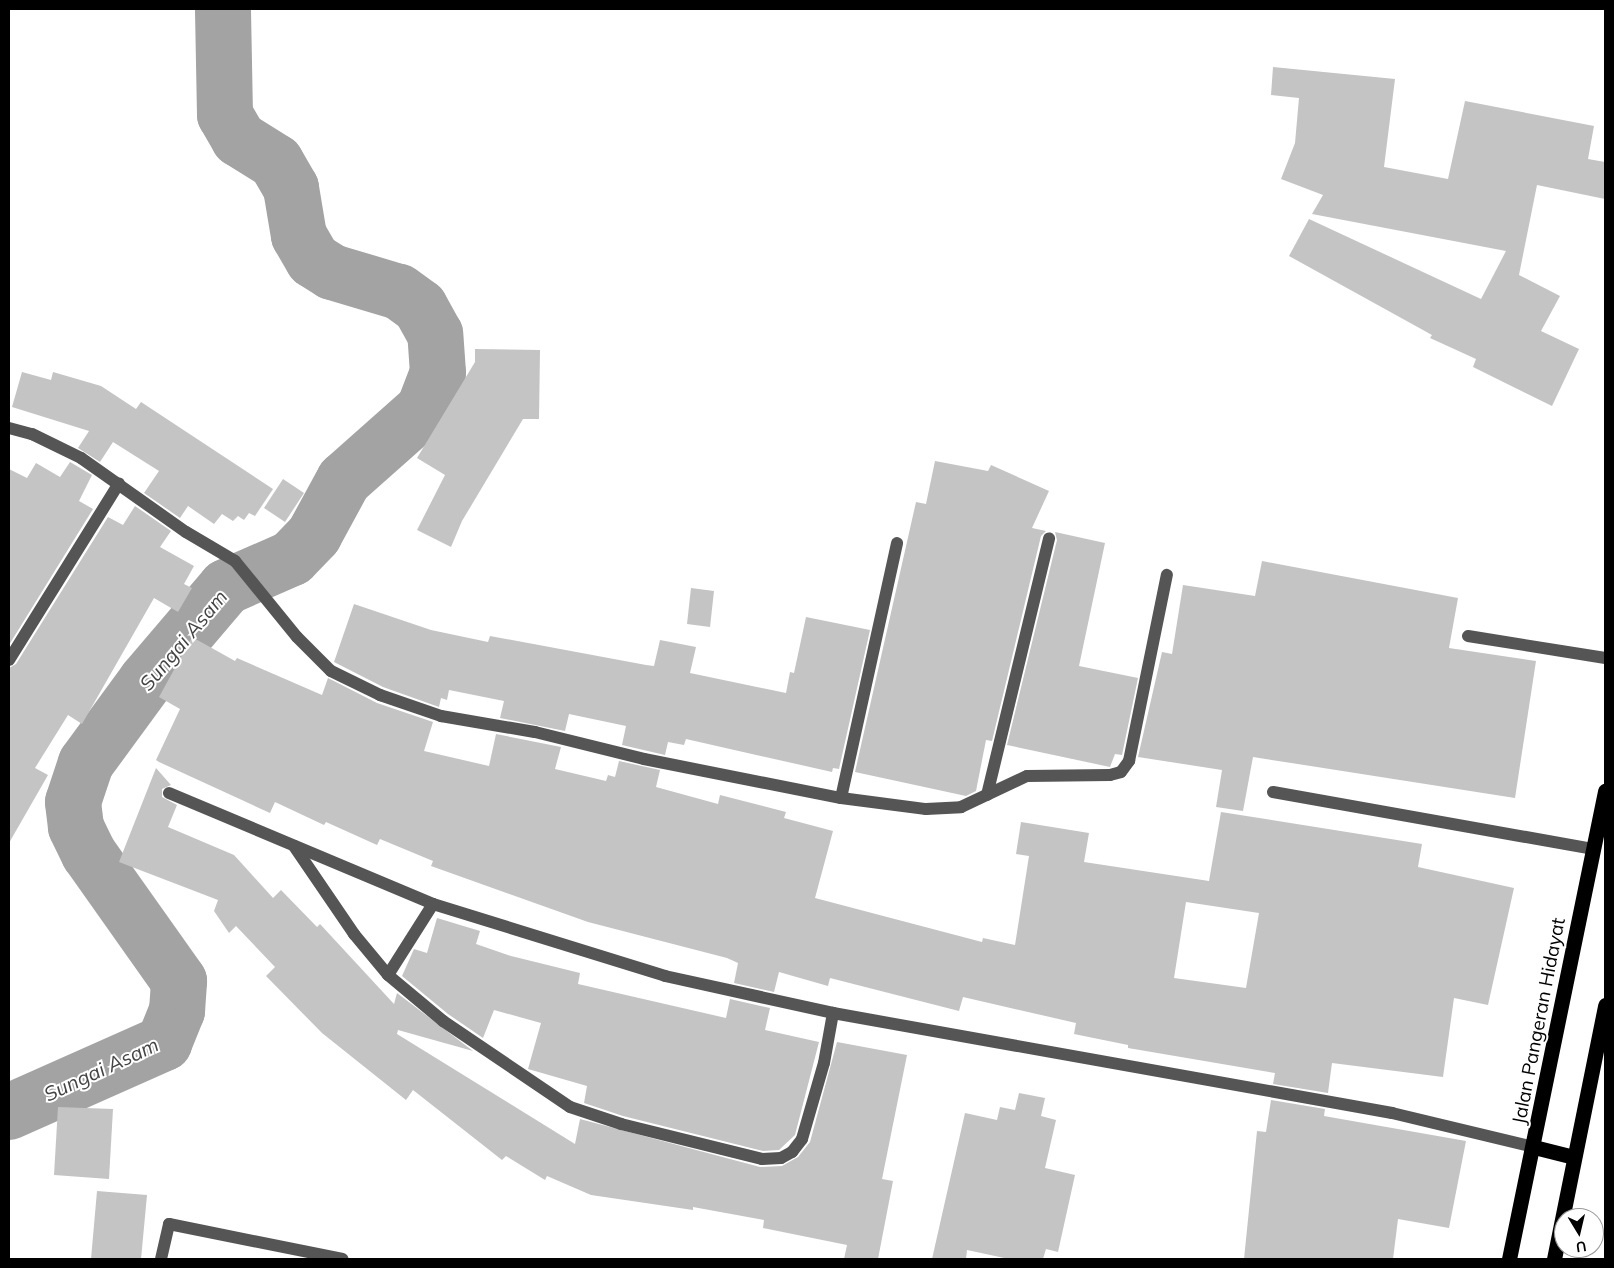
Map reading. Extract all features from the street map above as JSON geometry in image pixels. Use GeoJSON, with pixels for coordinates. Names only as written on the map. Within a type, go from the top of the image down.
{"type":"FeatureCollection","features":[{"type":"Feature","properties":{"kind":"highway","name":"Jalan Pangeran Hidayat"},"geometry":{"type":"LineString","coordinates":[[1510,1259],[1605,791]]}},
{"type":"Feature","properties":{"kind":"highway"},"geometry":{"type":"LineString","coordinates":[[1554,1259],[1605,1005]]}},
{"type":"Feature","properties":{"kind":"highway"},"geometry":{"type":"LineString","coordinates":[[1534,1147],[1574,1158]]}},
{"type":"Feature","properties":{"kind":"street"},"geometry":{"type":"LineString","coordinates":[[9,428],[32,434],[81,458],[186,532],[235,561],[270,601],[297,637],[331,671],[380,695],[441,716],[535,732],[644,759],[841,798],[944,810],[962,807],[1027,776],[1110,775],[1121,772],[1129,761],[1167,575]]}},
{"type":"Feature","properties":{"kind":"street"},"geometry":{"type":"LineString","coordinates":[[9,660],[119,484]]}},
{"type":"Feature","properties":{"kind":"street"},"geometry":{"type":"LineString","coordinates":[[987,795],[1050,538]]}},
{"type":"Feature","properties":{"kind":"street"},"geometry":{"type":"LineString","coordinates":[[841,798],[897,543]]}},
{"type":"Feature","properties":{"kind":"street"},"geometry":{"type":"LineString","coordinates":[[1468,636],[1605,658]]}},
{"type":"Feature","properties":{"kind":"street"},"geometry":{"type":"LineString","coordinates":[[1273,792],[1594,849]]}},
{"type":"Feature","properties":{"kind":"street"},"geometry":{"type":"LineString","coordinates":[[169,793],[432,904],[664,976],[833,1013],[1392,1113],[1534,1147]]}},
{"type":"Feature","properties":{"kind":"street"},"geometry":{"type":"LineString","coordinates":[[294,846],[354,934],[388,975],[443,1021],[570,1107],[672,1138],[762,1159],[781,1158],[792,1152],[802,1139],[824,1063],[833,1013]]}},
{"type":"Feature","properties":{"kind":"street"},"geometry":{"type":"LineString","coordinates":[[388,975],[432,904]]}},
{"type":"Feature","properties":{"kind":"street"},"geometry":{"type":"LineString","coordinates":[[161,1259],[169,1224],[342,1259]]}},
{"type":"Feature","properties":{"kind":"building"},"geometry":{"type":"Polygon","coordinates":[[[1273,67],[1395,79],[1384,167],[1448,179],[1465,101],[1594,126],[1588,159],[1605,162],[1605,199],[1537,185],[1519,275],[1560,296],[1541,331],[1579,349],[1552,406],[1473,367],[1476,359],[1430,338],[1432,335],[1289,256],[1309,219],[1481,299],[1506,251],[1312,214],[1323,195],[1281,179],[1295,143],[1299,98],[1271,95],[1273,67]]]}},
{"type":"Feature","properties":{"kind":"building"},"geometry":{"type":"Polygon","coordinates":[[[475,349],[540,350],[539,419],[523,419],[462,521],[451,547],[417,530],[445,475],[417,458],[475,362],[475,349]]]}},
{"type":"Feature","properties":{"kind":"building"},"geometry":{"type":"Polygon","coordinates":[[[22,372],[51,380],[53,372],[101,386],[136,409],[141,402],[273,489],[255,516],[249,513],[244,520],[238,516],[233,521],[222,514],[214,524],[188,506],[180,518],[144,493],[159,471],[113,442],[100,462],[78,448],[89,431],[12,407],[22,372]]]}},
{"type":"Feature","properties":{"kind":"building"},"geometry":{"type":"Polygon","coordinates":[[[935,461],[988,471],[991,465],[1049,491],[1032,528],[1046,531],[1041,536],[992,741],[986,740],[976,791],[966,796],[855,772],[916,502],[926,504],[935,461]]]}},
{"type":"Feature","properties":{"kind":"building"},"geometry":{"type":"Polygon","coordinates":[[[70,462],[92,475],[79,501],[93,509],[9,645],[9,469],[27,478],[36,463],[60,477],[70,462]]]}},
{"type":"Feature","properties":{"kind":"building"},"geometry":{"type":"Polygon","coordinates":[[[283,479],[304,493],[285,522],[264,508],[283,479]]]}},
{"type":"Feature","properties":{"kind":"building"},"geometry":{"type":"Polygon","coordinates":[[[135,506],[171,531],[160,547],[194,566],[184,584],[192,588],[178,612],[154,598],[82,724],[68,715],[35,768],[48,775],[9,843],[9,668],[16,664],[108,517],[123,525],[135,506]]]}},
{"type":"Feature","properties":{"kind":"building"},"geometry":{"type":"Polygon","coordinates":[[[1055,532],[1105,543],[1079,666],[1138,678],[1122,755],[1115,754],[1110,767],[1007,745],[1057,540],[1055,532]]]}},
{"type":"Feature","properties":{"kind":"building"},"geometry":{"type":"Polygon","coordinates":[[[1262,561],[1458,598],[1449,648],[1536,661],[1515,798],[1253,757],[1243,811],[1216,807],[1222,770],[1138,757],[1162,652],[1172,654],[1183,585],[1255,596],[1262,561]]]}},
{"type":"Feature","properties":{"kind":"building"},"geometry":{"type":"Polygon","coordinates":[[[691,588],[714,591],[710,627],[687,624],[691,588]]]}},
{"type":"Feature","properties":{"kind":"building"},"geometry":{"type":"Polygon","coordinates":[[[354,604],[431,630],[488,642],[490,636],[646,665],[654,666],[660,640],[696,647],[690,673],[786,693],[790,672],[794,673],[806,617],[870,630],[839,769],[833,768],[832,772],[686,739],[684,745],[668,742],[665,755],[622,745],[626,726],[569,714],[565,731],[500,718],[504,701],[449,690],[447,700],[441,698],[439,707],[383,687],[334,662],[354,604]]]}},
{"type":"Feature","properties":{"kind":"building"},"geometry":{"type":"Polygon","coordinates":[[[192,637],[235,661],[237,658],[322,695],[328,678],[377,703],[433,722],[424,751],[489,766],[496,734],[561,747],[555,769],[606,781],[608,775],[615,777],[619,761],[660,770],[656,787],[718,804],[720,795],[786,812],[784,818],[833,831],[815,898],[982,942],[983,938],[1015,945],[1029,856],[1016,854],[1021,822],[1089,833],[1084,862],[1209,881],[1221,812],[1422,844],[1418,867],[1514,888],[1488,1005],[1454,998],[1443,1077],[1332,1063],[1328,1093],[1273,1084],[1275,1073],[1128,1048],[1128,1045],[1074,1034],[1076,1023],[963,997],[959,1011],[830,978],[828,986],[779,972],[774,992],[734,983],[738,963],[727,958],[588,922],[431,866],[433,861],[380,839],[377,845],[326,822],[324,825],[275,802],[270,813],[159,762],[156,760],[180,709],[159,697],[192,637]],[[1186,902],[1174,978],[1246,988],[1259,913],[1186,902]]]}},
{"type":"Feature","properties":{"kind":"building"},"geometry":{"type":"Polygon","coordinates":[[[156,768],[171,785],[162,789],[162,797],[177,805],[168,827],[234,855],[273,898],[281,890],[317,927],[320,924],[394,1004],[397,993],[473,1051],[398,1030],[397,1034],[575,1144],[580,1119],[760,1167],[782,1166],[798,1157],[810,1142],[837,1042],[907,1055],[882,1179],[893,1181],[878,1259],[844,1259],[847,1245],[763,1228],[764,1220],[693,1207],[693,1210],[591,1195],[547,1176],[545,1180],[506,1156],[502,1160],[413,1090],[406,1100],[322,1033],[266,976],[275,967],[236,926],[229,933],[214,911],[218,900],[119,862],[156,768]]]}},
{"type":"Feature","properties":{"kind":"building"},"geometry":{"type":"Polygon","coordinates":[[[437,918],[480,931],[476,944],[511,956],[580,973],[578,984],[726,1018],[730,999],[770,1008],[765,1030],[819,1042],[795,1135],[779,1150],[763,1151],[623,1116],[584,1103],[587,1086],[528,1069],[541,1023],[494,1010],[483,1038],[448,1014],[402,976],[414,949],[427,953],[437,918]]]}},
{"type":"Feature","properties":{"kind":"building"},"geometry":{"type":"Polygon","coordinates":[[[1019,1093],[1045,1098],[1041,1116],[1056,1120],[1045,1168],[1075,1175],[1058,1252],[1046,1249],[1043,1259],[1009,1259],[967,1250],[966,1259],[932,1259],[965,1113],[997,1120],[1000,1107],[1015,1110],[1019,1093]]]}},
{"type":"Feature","properties":{"kind":"building"},"geometry":{"type":"Polygon","coordinates":[[[1271,1100],[1325,1109],[1324,1116],[1466,1141],[1449,1228],[1398,1219],[1393,1259],[1244,1259],[1257,1131],[1266,1132],[1271,1100]]]}},
{"type":"Feature","properties":{"kind":"building"},"geometry":{"type":"Polygon","coordinates":[[[58,1107],[113,1109],[109,1179],[54,1175],[58,1107]]]}},
{"type":"Feature","properties":{"kind":"building"},"geometry":{"type":"Polygon","coordinates":[[[97,1191],[147,1195],[141,1259],[91,1259],[97,1191]]]}},
{"type":"Feature","properties":{"kind":"waterway","name":"Sungai Asam"},"geometry":{"type":"LineString","coordinates":[[9,1112],[164,1043],[177,1011],[179,981],[89,854],[76,827],[73,802],[86,763],[146,681],[226,587],[292,558],[314,535],[344,480],[424,409],[438,373],[435,334],[420,307],[399,292],[332,272],[313,260],[299,236],[291,188],[276,162],[239,139],[225,115],[223,9]]}}]}
